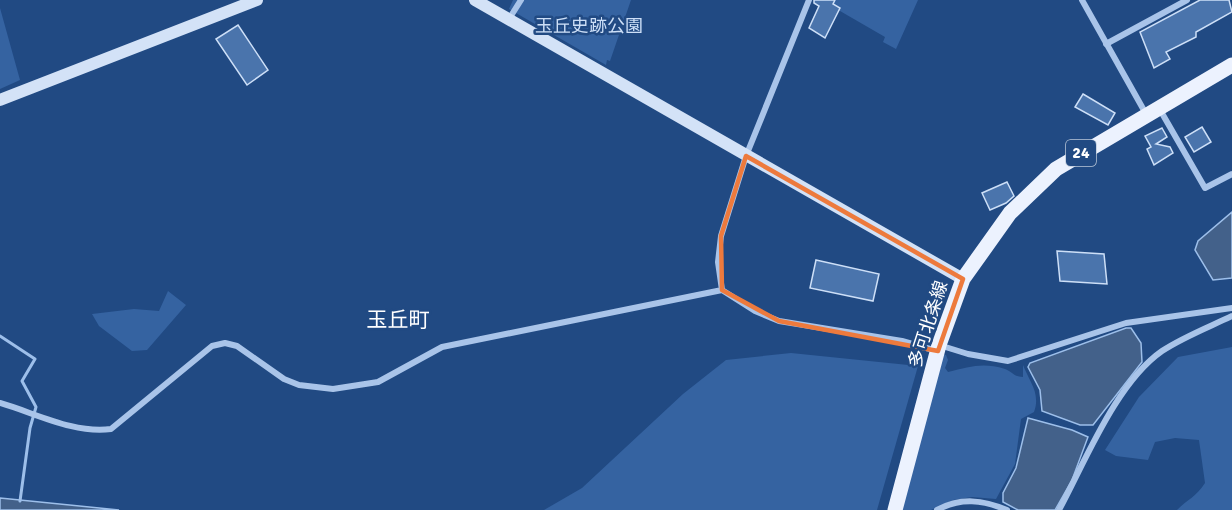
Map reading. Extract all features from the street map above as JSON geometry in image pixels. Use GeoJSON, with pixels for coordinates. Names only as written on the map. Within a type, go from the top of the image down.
{"type":"FeatureCollection","features":[{"type":"Feature","properties":{"kind":"main road","name":"多可北条線"},"geometry":{"type":"LineString","coordinates":[[895,510],[938,348],[963,279],[991,236],[1034,189],[1065,164],[1152,110],[1232,65]]}},
{"type":"Feature","properties":{"kind":"street"},"geometry":{"type":"LineString","coordinates":[[0,100],[256,0]]}},
{"type":"Feature","properties":{"kind":"street"},"geometry":{"type":"LineString","coordinates":[[476,0],[963,279]]}},
{"type":"Feature","properties":{"kind":"street"},"geometry":{"type":"LineString","coordinates":[[509,19],[521,0]]}},
{"type":"Feature","properties":{"kind":"street"},"geometry":{"type":"LineString","coordinates":[[722,290],[718,262],[721,236],[746,156],[809,0]]}},
{"type":"Feature","properties":{"kind":"street"},"geometry":{"type":"LineString","coordinates":[[1082,0],[1106,44],[1205,188],[1232,174]]}},
{"type":"Feature","properties":{"kind":"street"},"geometry":{"type":"LineString","coordinates":[[1106,44],[1187,0]]}},
{"type":"Feature","properties":{"kind":"street"},"geometry":{"type":"LineString","coordinates":[[0,403],[91,430],[111,429],[212,346],[225,343],[237,346],[284,379],[299,385],[333,389],[378,382],[442,348],[722,290],[755,311],[779,321],[1008,361],[1126,323],[1232,308]]}},
{"type":"Feature","properties":{"kind":"street"},"geometry":{"type":"LineString","coordinates":[[1059,510],[1097,435],[1133,380],[1162,351],[1232,316]]}},
{"type":"Feature","properties":{"kind":"street"},"geometry":{"type":"LineString","coordinates":[[937,510],[946,505],[973,500],[1007,510]]}},
{"type":"Feature","properties":{"kind":"highlighted area"},"geometry":{"type":"Polygon","coordinates":[[[746,156],[963,279],[938,351],[779,321],[722,290],[721,236],[746,156]]]}},
{"type":"Feature","properties":{"kind":"green space","name":"玉丘史跡公園"},"geometry":{"type":"Polygon","coordinates":[[[513,0],[631,0],[610,61],[607,60],[606,65],[509,9],[513,0]]]}},
{"type":"Feature","properties":{"kind":"green space"},"geometry":{"type":"Polygon","coordinates":[[[821,0],[918,0],[896,49],[883,42],[885,37],[821,0]]]}},
{"type":"Feature","properties":{"kind":"green space"},"geometry":{"type":"Polygon","coordinates":[[[0,8],[20,80],[0,89],[0,8]]]}},
{"type":"Feature","properties":{"kind":"green space"},"geometry":{"type":"Polygon","coordinates":[[[168,291],[186,305],[147,350],[132,351],[99,326],[92,314],[134,309],[159,311],[168,291]]]}},
{"type":"Feature","properties":{"kind":"green space"},"geometry":{"type":"Polygon","coordinates":[[[1232,347],[1232,510],[1177,510],[1205,483],[1199,440],[1175,438],[1155,442],[1148,460],[1116,456],[1105,450],[1139,397],[1178,357],[1232,347]]]}},
{"type":"Feature","properties":{"kind":"green space"},"geometry":{"type":"Polygon","coordinates":[[[791,353],[918,366],[877,510],[544,510],[582,488],[683,394],[726,360],[791,353]]]}},
{"type":"Feature","properties":{"kind":"green space"},"geometry":{"type":"Polygon","coordinates":[[[939,353],[946,355],[948,360],[945,368],[948,372],[976,366],[989,366],[1005,369],[1023,377],[1023,365],[1035,393],[1036,405],[1034,412],[1021,419],[1015,464],[996,499],[972,497],[953,500],[931,510],[900,510],[939,353]]]}},
{"type":"Feature","properties":{"kind":"shaded area"},"geometry":{"type":"Polygon","coordinates":[[[1232,212],[1232,278],[1213,280],[1195,250],[1198,241],[1232,212]]]}},
{"type":"Feature","properties":{"kind":"shaded area"},"geometry":{"type":"Polygon","coordinates":[[[1131,328],[1141,343],[1142,362],[1093,425],[1080,425],[1042,411],[1040,390],[1028,367],[1030,363],[1131,328]]]}},
{"type":"Feature","properties":{"kind":"shaded area"},"geometry":{"type":"Polygon","coordinates":[[[1028,418],[1072,430],[1088,437],[1072,480],[1055,510],[1018,510],[1003,502],[1003,493],[1016,468],[1028,418]]]}},
{"type":"Feature","properties":{"kind":"shaded area"},"geometry":{"type":"Polygon","coordinates":[[[0,498],[119,510],[0,510],[0,498]]]}},
{"type":"Feature","properties":{"kind":"building"},"geometry":{"type":"Polygon","coordinates":[[[814,0],[835,0],[833,4],[840,8],[825,38],[809,28],[819,6],[814,3],[814,0]]]}},
{"type":"Feature","properties":{"kind":"building"},"geometry":{"type":"Polygon","coordinates":[[[1200,0],[1229,0],[1232,12],[1196,32],[1196,37],[1166,52],[1170,59],[1154,68],[1140,32],[1200,0]]]}},
{"type":"Feature","properties":{"kind":"building"},"geometry":{"type":"Polygon","coordinates":[[[238,25],[268,70],[247,85],[216,39],[238,25]]]}},
{"type":"Feature","properties":{"kind":"building"},"geometry":{"type":"Polygon","coordinates":[[[1083,94],[1115,113],[1108,125],[1075,107],[1083,94]]]}},
{"type":"Feature","properties":{"kind":"building"},"geometry":{"type":"Polygon","coordinates":[[[1202,127],[1211,142],[1194,152],[1185,137],[1202,127]]]}},
{"type":"Feature","properties":{"kind":"building"},"geometry":{"type":"Polygon","coordinates":[[[1162,128],[1167,137],[1156,144],[1170,147],[1173,153],[1154,165],[1147,149],[1151,147],[1145,136],[1162,128]]]}},
{"type":"Feature","properties":{"kind":"building"},"geometry":{"type":"Polygon","coordinates":[[[1007,182],[1014,196],[1006,203],[990,210],[982,193],[1007,182]]]}},
{"type":"Feature","properties":{"kind":"building"},"geometry":{"type":"Polygon","coordinates":[[[1057,251],[1104,254],[1107,284],[1060,281],[1057,251]]]}},
{"type":"Feature","properties":{"kind":"building"},"geometry":{"type":"Polygon","coordinates":[[[816,260],[879,274],[873,301],[810,288],[816,260]]]}},
{"type":"Feature","properties":{"kind":"waterway"},"geometry":{"type":"LineString","coordinates":[[0,336],[35,359],[22,381],[36,407],[30,428],[20,501]]}},
{"type":"Feature","properties":{"kind":"district","name":"玉丘町"},"geometry":{"type":"Point","coordinates":[398,320]}}]}
